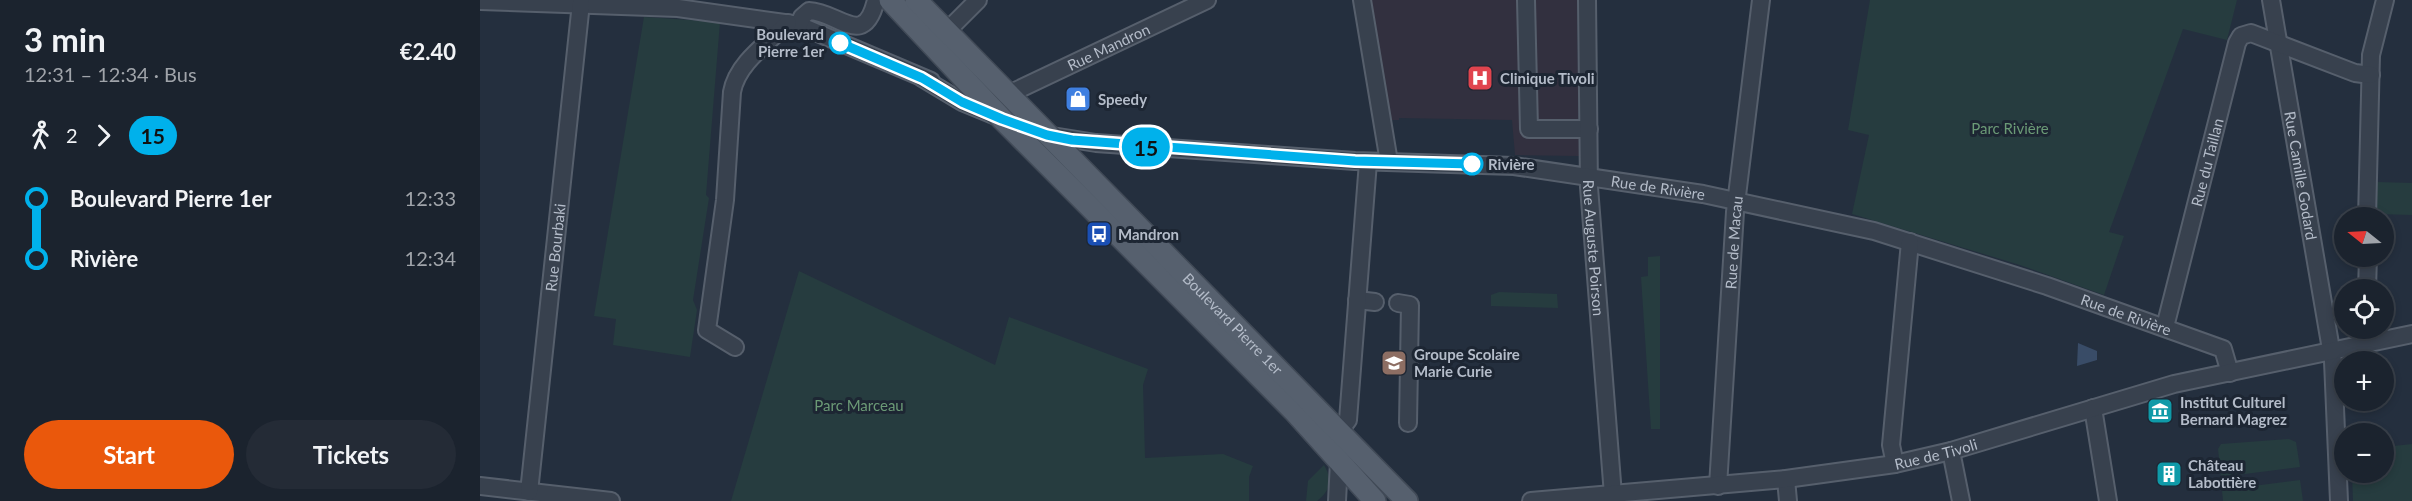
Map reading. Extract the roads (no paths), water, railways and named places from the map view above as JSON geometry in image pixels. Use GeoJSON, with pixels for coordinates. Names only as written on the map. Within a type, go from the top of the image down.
{"type":"FeatureCollection","features":[{"type":"Feature","properties":{"kind":"main road","name":"Boulevard Pierre 1er"},"geometry":{"type":"LineString","coordinates":[[890,0],[1002,119],[1294,411],[1375,501]]}},
{"type":"Feature","properties":{"kind":"main road","name":"Boulevard Pierre 1er"},"geometry":{"type":"LineString","coordinates":[[916,0],[1339,432],[1397,497]]}},
{"type":"Feature","properties":{"kind":"street"},"geometry":{"type":"LineString","coordinates":[[735,347],[707,330],[725,200],[734,78],[742,68],[809,11],[849,26],[860,26],[873,15],[876,0]]}},
{"type":"Feature","properties":{"kind":"street"},"geometry":{"type":"LineString","coordinates":[[947,31],[978,0]]}},
{"type":"Feature","properties":{"kind":"street","name":"Rue Mandron"},"geometry":{"type":"LineString","coordinates":[[1009,94],[1207,0]]}},
{"type":"Feature","properties":{"kind":"street"},"geometry":{"type":"LineString","coordinates":[[1362,0],[1389,162]]}},
{"type":"Feature","properties":{"kind":"street"},"geometry":{"type":"LineString","coordinates":[[1526,0],[1529,129],[1589,129]]}},
{"type":"Feature","properties":{"kind":"street","name":"Rue Auguste Poirson"},"geometry":{"type":"LineString","coordinates":[[1587,0],[1589,176],[1613,495]]}},
{"type":"Feature","properties":{"kind":"street","name":"Rue de Macau"},"geometry":{"type":"LineString","coordinates":[[1718,486],[1736,201],[1761,0]]}},
{"type":"Feature","properties":{"kind":"street","name":"Rue Camille Godard"},"geometry":{"type":"LineString","coordinates":[[2271,0],[2331,352],[2339,501]]}},
{"type":"Feature","properties":{"kind":"street"},"geometry":{"type":"LineString","coordinates":[[2367,207],[2371,55],[2385,0]]}},
{"type":"Feature","properties":{"kind":"street"},"geometry":{"type":"LineString","coordinates":[[485,1],[688,5],[794,24],[922,78],[975,91],[1009,94],[1002,119]]}},
{"type":"Feature","properties":{"kind":"street","name":"Rue Bourbaki"},"geometry":{"type":"LineString","coordinates":[[526,495],[581,3]]}},
{"type":"Feature","properties":{"kind":"street","name":"Rue du Taillan"},"geometry":{"type":"LineString","coordinates":[[2165,327],[2237,43],[2241,36],[2251,33],[2277,43]]}},
{"type":"Feature","properties":{"kind":"street"},"geometry":{"type":"LineString","coordinates":[[2277,43],[2355,73],[2370,75]]}},
{"type":"Feature","properties":{"kind":"street","name":"Rue de Rivière"},"geometry":{"type":"LineString","coordinates":[[922,78],[962,102],[1002,119],[1047,135],[1095,143],[1368,162],[1514,165],[1736,201],[1874,231],[2165,327],[2223,349],[2230,373]]}},
{"type":"Feature","properties":{"kind":"street"},"geometry":{"type":"LineString","coordinates":[[1084,174],[1081,164],[1082,152],[1095,143]]}},
{"type":"Feature","properties":{"kind":"street"},"geometry":{"type":"LineString","coordinates":[[1339,432],[1348,420],[1368,162]]}},
{"type":"Feature","properties":{"kind":"street"},"geometry":{"type":"LineString","coordinates":[[1895,464],[1891,445],[1910,242]]}},
{"type":"Feature","properties":{"kind":"street"},"geometry":{"type":"LineString","coordinates":[[1357,300],[1375,302]]}},
{"type":"Feature","properties":{"kind":"street"},"geometry":{"type":"LineString","coordinates":[[1398,303],[1410,305],[1408,423]]}},
{"type":"Feature","properties":{"kind":"street","name":"Rue de Tivoli"},"geometry":{"type":"LineString","coordinates":[[2394,335],[2412,334]]}},
{"type":"Feature","properties":{"kind":"street","name":"Rue de Tivoli"},"geometry":{"type":"LineString","coordinates":[[1531,501],[1718,486],[1895,464],[1951,451],[2174,384],[2331,352],[2360,339]]}},
{"type":"Feature","properties":{"kind":"street"},"geometry":{"type":"LineString","coordinates":[[2093,408],[2108,501]]}},
{"type":"Feature","properties":{"kind":"street"},"geometry":{"type":"LineString","coordinates":[[1951,451],[1960,501]]}},
{"type":"Feature","properties":{"kind":"street"},"geometry":{"type":"LineString","coordinates":[[1337,501],[1340,462]]}},
{"type":"Feature","properties":{"kind":"street"},"geometry":{"type":"LineString","coordinates":[[1786,479],[1788,501]]}},
{"type":"Feature","properties":{"kind":"street"},"geometry":{"type":"LineString","coordinates":[[480,486],[526,495],[611,501]]}},
{"type":"Feature","properties":{"kind":"water"},"geometry":{"type":"Polygon","coordinates":[[[2078,343],[2097,351],[2097,360],[2077,366],[2078,343]]]}},
{"type":"Feature","properties":{"kind":"place","name":"Boulevard Pierre 1er"},"geometry":{"type":"Point","coordinates":[840,43]}},
{"type":"Feature","properties":{"kind":"place","name":"Clinique Tivoli"},"geometry":{"type":"Point","coordinates":[1480,78]}},
{"type":"Feature","properties":{"kind":"place","name":"Speedy"},"geometry":{"type":"Point","coordinates":[1078,99]}},
{"type":"Feature","properties":{"kind":"place","name":"Rivière"},"geometry":{"type":"Point","coordinates":[1472,164]}},
{"type":"Feature","properties":{"kind":"place","name":"Mandron"},"geometry":{"type":"Point","coordinates":[1099,234]}},
{"type":"Feature","properties":{"kind":"place","name":"Groupe Scolaire Marie Curie"},"geometry":{"type":"Point","coordinates":[1394,363]}},
{"type":"Feature","properties":{"kind":"place","name":"Institut Culturel Bernard Magrez"},"geometry":{"type":"Point","coordinates":[2160,411]}},
{"type":"Feature","properties":{"kind":"place","name":"Château Labottière"},"geometry":{"type":"Point","coordinates":[2169,474]}},
{"type":"Feature","properties":{"kind":"park label","name":"Parc Rivière"},"geometry":{"type":"Point","coordinates":[2010,128]}},
{"type":"Feature","properties":{"kind":"park label","name":"Parc Marceau"},"geometry":{"type":"Point","coordinates":[859,405]}}]}
